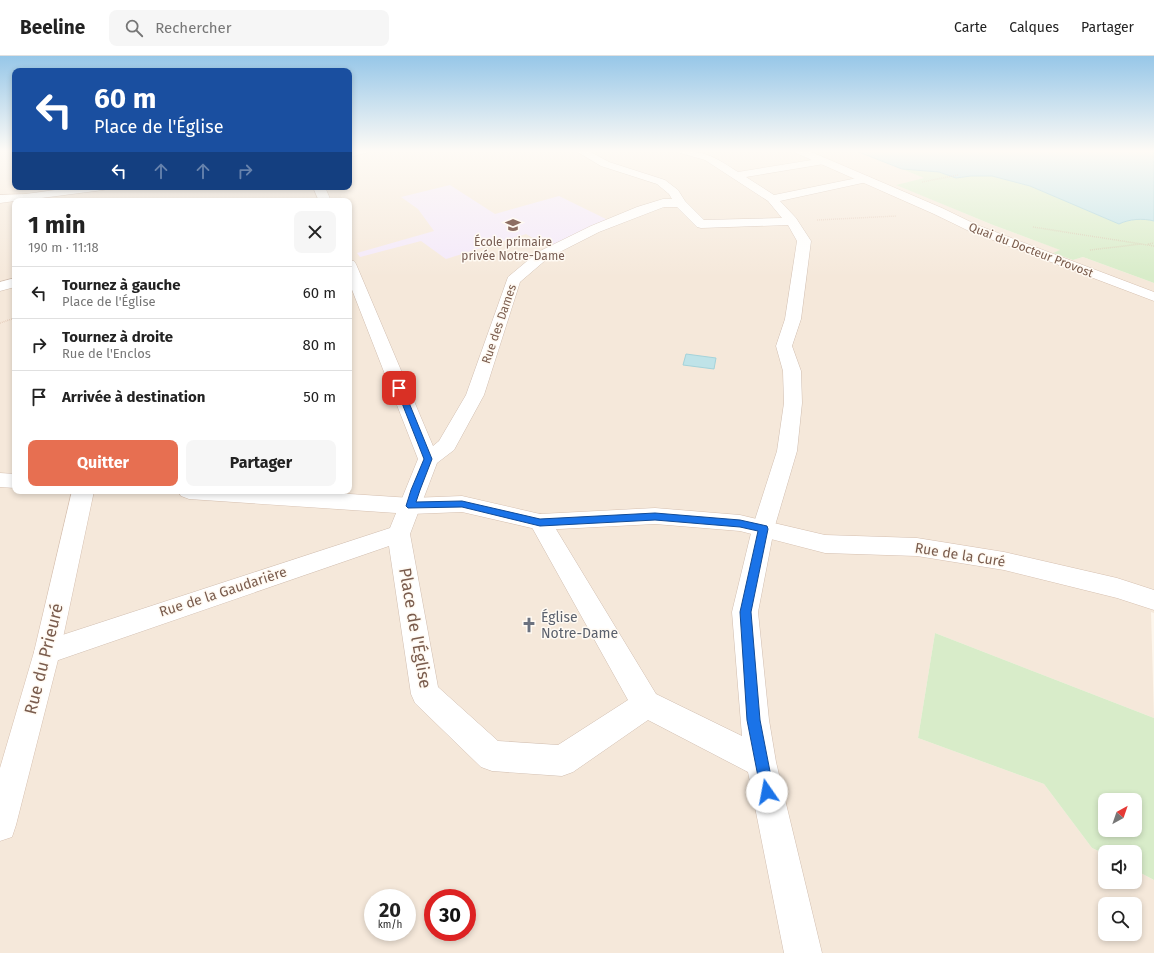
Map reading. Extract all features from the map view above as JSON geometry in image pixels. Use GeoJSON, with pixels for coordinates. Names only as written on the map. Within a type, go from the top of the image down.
{"type":"FeatureCollection","features":[{"type":"Feature","properties":{"kind":"street"},"geometry":{"type":"LineString","coordinates":[[0,199],[47,193]]}},
{"type":"Feature","properties":{"kind":"street"},"geometry":{"type":"LineString","coordinates":[[674,193],[680,203],[701,224],[792,221]]}},
{"type":"Feature","properties":{"kind":"street"},"geometry":{"type":"LineString","coordinates":[[762,193],[772,199],[792,221],[804,241],[793,319],[784,346],[792,371],[793,403],[787,451],[763,529],[746,612],[754,720],[761,762],[803,953]]}},
{"type":"Feature","properties":{"kind":"street"},"geometry":{"type":"LineString","coordinates":[[772,199],[801,193]]}},
{"type":"Feature","properties":{"kind":"street","name":"Quai du Docteur Provost"},"geometry":{"type":"LineString","coordinates":[[899,193],[938,210],[973,228],[1154,297]]}},
{"type":"Feature","properties":{"kind":"street","name":"Rue des Dames"},"geometry":{"type":"LineString","coordinates":[[428,459],[447,445],[475,396],[512,280],[543,255],[595,229],[641,210],[663,203],[680,203]]}},
{"type":"Feature","properties":{"kind":"street"},"geometry":{"type":"LineString","coordinates":[[352,271],[428,459],[399,534]]}},
{"type":"Feature","properties":{"kind":"street"},"geometry":{"type":"LineString","coordinates":[[0,287],[12,283]]}},
{"type":"Feature","properties":{"kind":"street"},"geometry":{"type":"LineString","coordinates":[[0,480],[12,481]]}},
{"type":"Feature","properties":{"kind":"street","name":"Rue du Prieuré"},"geometry":{"type":"LineString","coordinates":[[0,825],[47,652],[82,494]]}},
{"type":"Feature","properties":{"kind":"street"},"geometry":{"type":"LineString","coordinates":[[233,494],[411,506],[462,504],[540,522],[655,516],[740,523],[763,529]]}},
{"type":"Feature","properties":{"kind":"street"},"geometry":{"type":"LineString","coordinates":[[540,522],[646,704],[761,762]]}},
{"type":"Feature","properties":{"kind":"street","name":"Rue de la Curé"},"geometry":{"type":"LineString","coordinates":[[763,529],[825,544],[917,547],[1004,561],[1118,588],[1154,600]]}},
{"type":"Feature","properties":{"kind":"street","name":"Rue de la Gaudarière"},"geometry":{"type":"LineString","coordinates":[[47,652],[399,534]]}},
{"type":"Feature","properties":{"kind":"street","name":"Place de l'Église"},"geometry":{"type":"LineString","coordinates":[[399,534],[425,694],[492,756],[562,761],[646,704]]}},
{"type":"Feature","properties":{"kind":"path"},"geometry":{"type":"LineString","coordinates":[[792,221],[887,217],[938,210]]}},
{"type":"Feature","properties":{"kind":"path"},"geometry":{"type":"LineString","coordinates":[[1053,258],[1090,250],[1154,243]]}},
{"type":"Feature","properties":{"kind":"path"},"geometry":{"type":"LineString","coordinates":[[0,323],[12,319]]}},
{"type":"Feature","properties":{"kind":"shaded area"},"geometry":{"type":"Polygon","coordinates":[[[0,193],[916,193],[993,225],[1061,250],[1054,253],[1073,260],[1083,257],[1154,283],[1154,613],[1151,612],[1154,718],[935,633],[918,738],[1044,784],[1092,848],[1098,851],[1098,889],[1142,889],[1142,874],[1154,880],[1154,953],[0,953],[0,193]]]}},
{"type":"Feature","properties":{"kind":"shaded area","name":"École primaire privée Notre-Dame"},"geometry":{"type":"Polygon","coordinates":[[[418,193],[462,193],[495,214],[559,196],[608,220],[550,248],[526,234],[446,259],[421,241],[360,257],[357,253],[434,231],[418,209],[401,197],[418,193]]]}},
{"type":"Feature","properties":{"kind":"green space"},"geometry":{"type":"Polygon","coordinates":[[[915,193],[1046,193],[1119,224],[1136,220],[1154,221],[1154,283],[1083,257],[1073,260],[1053,253],[1060,250],[993,225],[915,193]]]}},
{"type":"Feature","properties":{"kind":"green space"},"geometry":{"type":"Polygon","coordinates":[[[935,633],[1154,718],[1154,880],[1142,874],[1142,845],[1098,845],[1098,851],[1092,848],[1044,784],[918,738],[935,633]]]}},
{"type":"Feature","properties":{"kind":"water"},"geometry":{"type":"Polygon","coordinates":[[[1046,193],[1154,193],[1154,221],[1136,220],[1119,224],[1046,193]]]}},
{"type":"Feature","properties":{"kind":"water"},"geometry":{"type":"Polygon","coordinates":[[[686,354],[716,358],[714,369],[683,365],[686,354]]]}},
{"type":"Feature","properties":{"kind":"place","name":"École primaire privée Notre-Dame"},"geometry":{"type":"Point","coordinates":[513,225]}},
{"type":"Feature","properties":{"kind":"place","name":"Église Notre-Dame"},"geometry":{"type":"Point","coordinates":[529,625]}},
{"type":"Feature","properties":{"kind":"route"},"geometry":{"type":"LineString","coordinates":[[399,388],[428,459],[415,490],[411,506],[462,504],[540,522],[655,516],[740,523],[763,529],[746,612],[754,720],[767,792]]}}]}
